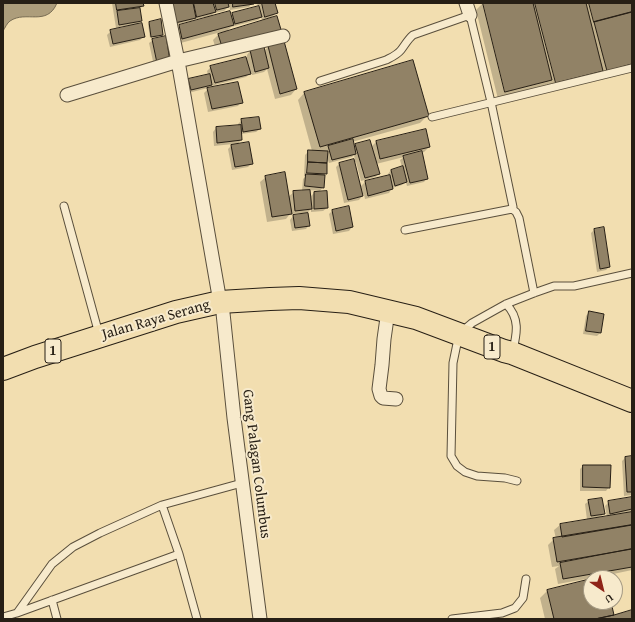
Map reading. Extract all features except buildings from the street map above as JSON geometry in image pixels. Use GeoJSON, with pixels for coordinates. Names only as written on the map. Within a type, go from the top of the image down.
{"type":"FeatureCollection","features":[{"type":"Feature","properties":{"kind":"highway","name":"Jalan Raya Serang"},"geometry":{"type":"LineString","coordinates":[[3,369],[101,336],[132,332],[168,324],[222,307],[349,302],[388,311]]}},
{"type":"Feature","properties":{"kind":"highway","name":"1"},"geometry":{"type":"LineString","coordinates":[[388,311],[416,318],[512,353],[632,401]]}},
{"type":"Feature","properties":{"kind":"street","name":"Gang Palagan Columbus"},"geometry":{"type":"LineString","coordinates":[[166,3],[178,61],[222,307],[234,418],[260,619]]}},
{"type":"Feature","properties":{"kind":"street"},"geometry":{"type":"LineString","coordinates":[[67,95],[178,61],[283,36]]}},
{"type":"Feature","properties":{"kind":"street"},"geometry":{"type":"LineString","coordinates":[[388,311],[384,333],[379,389],[381,396],[384,398],[396,399]]}},
{"type":"Feature","properties":{"kind":"lane"},"geometry":{"type":"LineString","coordinates":[[320,81],[386,60],[401,50],[413,35],[468,9],[491,102],[513,206],[512,209]]}},
{"type":"Feature","properties":{"kind":"lane"},"geometry":{"type":"LineString","coordinates":[[432,117],[632,68]]}},
{"type":"Feature","properties":{"kind":"lane"},"geometry":{"type":"LineString","coordinates":[[64,206],[101,336]]}},
{"type":"Feature","properties":{"kind":"lane"},"geometry":{"type":"LineString","coordinates":[[405,230],[512,209]]}},
{"type":"Feature","properties":{"kind":"lane"},"geometry":{"type":"LineString","coordinates":[[512,209],[516,212],[519,218],[534,293]]}},
{"type":"Feature","properties":{"kind":"lane"},"geometry":{"type":"LineString","coordinates":[[516,481],[505,478],[477,476],[465,472],[456,466],[451,456],[453,363],[459,334],[472,323],[506,304],[534,293],[554,286],[574,286],[632,272]]}},
{"type":"Feature","properties":{"kind":"lane"},"geometry":{"type":"LineString","coordinates":[[506,304],[511,309],[517,326],[512,353]]}},
{"type":"Feature","properties":{"kind":"lane"},"geometry":{"type":"LineString","coordinates":[[17,613],[52,564],[73,547],[162,505],[242,483]]}},
{"type":"Feature","properties":{"kind":"lane"},"geometry":{"type":"LineString","coordinates":[[162,505],[179,554],[197,619]]}},
{"type":"Feature","properties":{"kind":"lane"},"geometry":{"type":"LineString","coordinates":[[3,617],[179,554]]}},
{"type":"Feature","properties":{"kind":"lane"},"geometry":{"type":"LineString","coordinates":[[452,619],[502,613],[515,608],[523,598],[526,579]]}},
{"type":"Feature","properties":{"kind":"lane"},"geometry":{"type":"LineString","coordinates":[[52,600],[57,619]]}},
{"type":"Feature","properties":{"kind":"shaded area"},"geometry":{"type":"Polygon","coordinates":[[[3,3],[57,3],[53,10],[48,14],[36,17],[16,18],[7,24],[3,31],[3,3]]]}}]}
